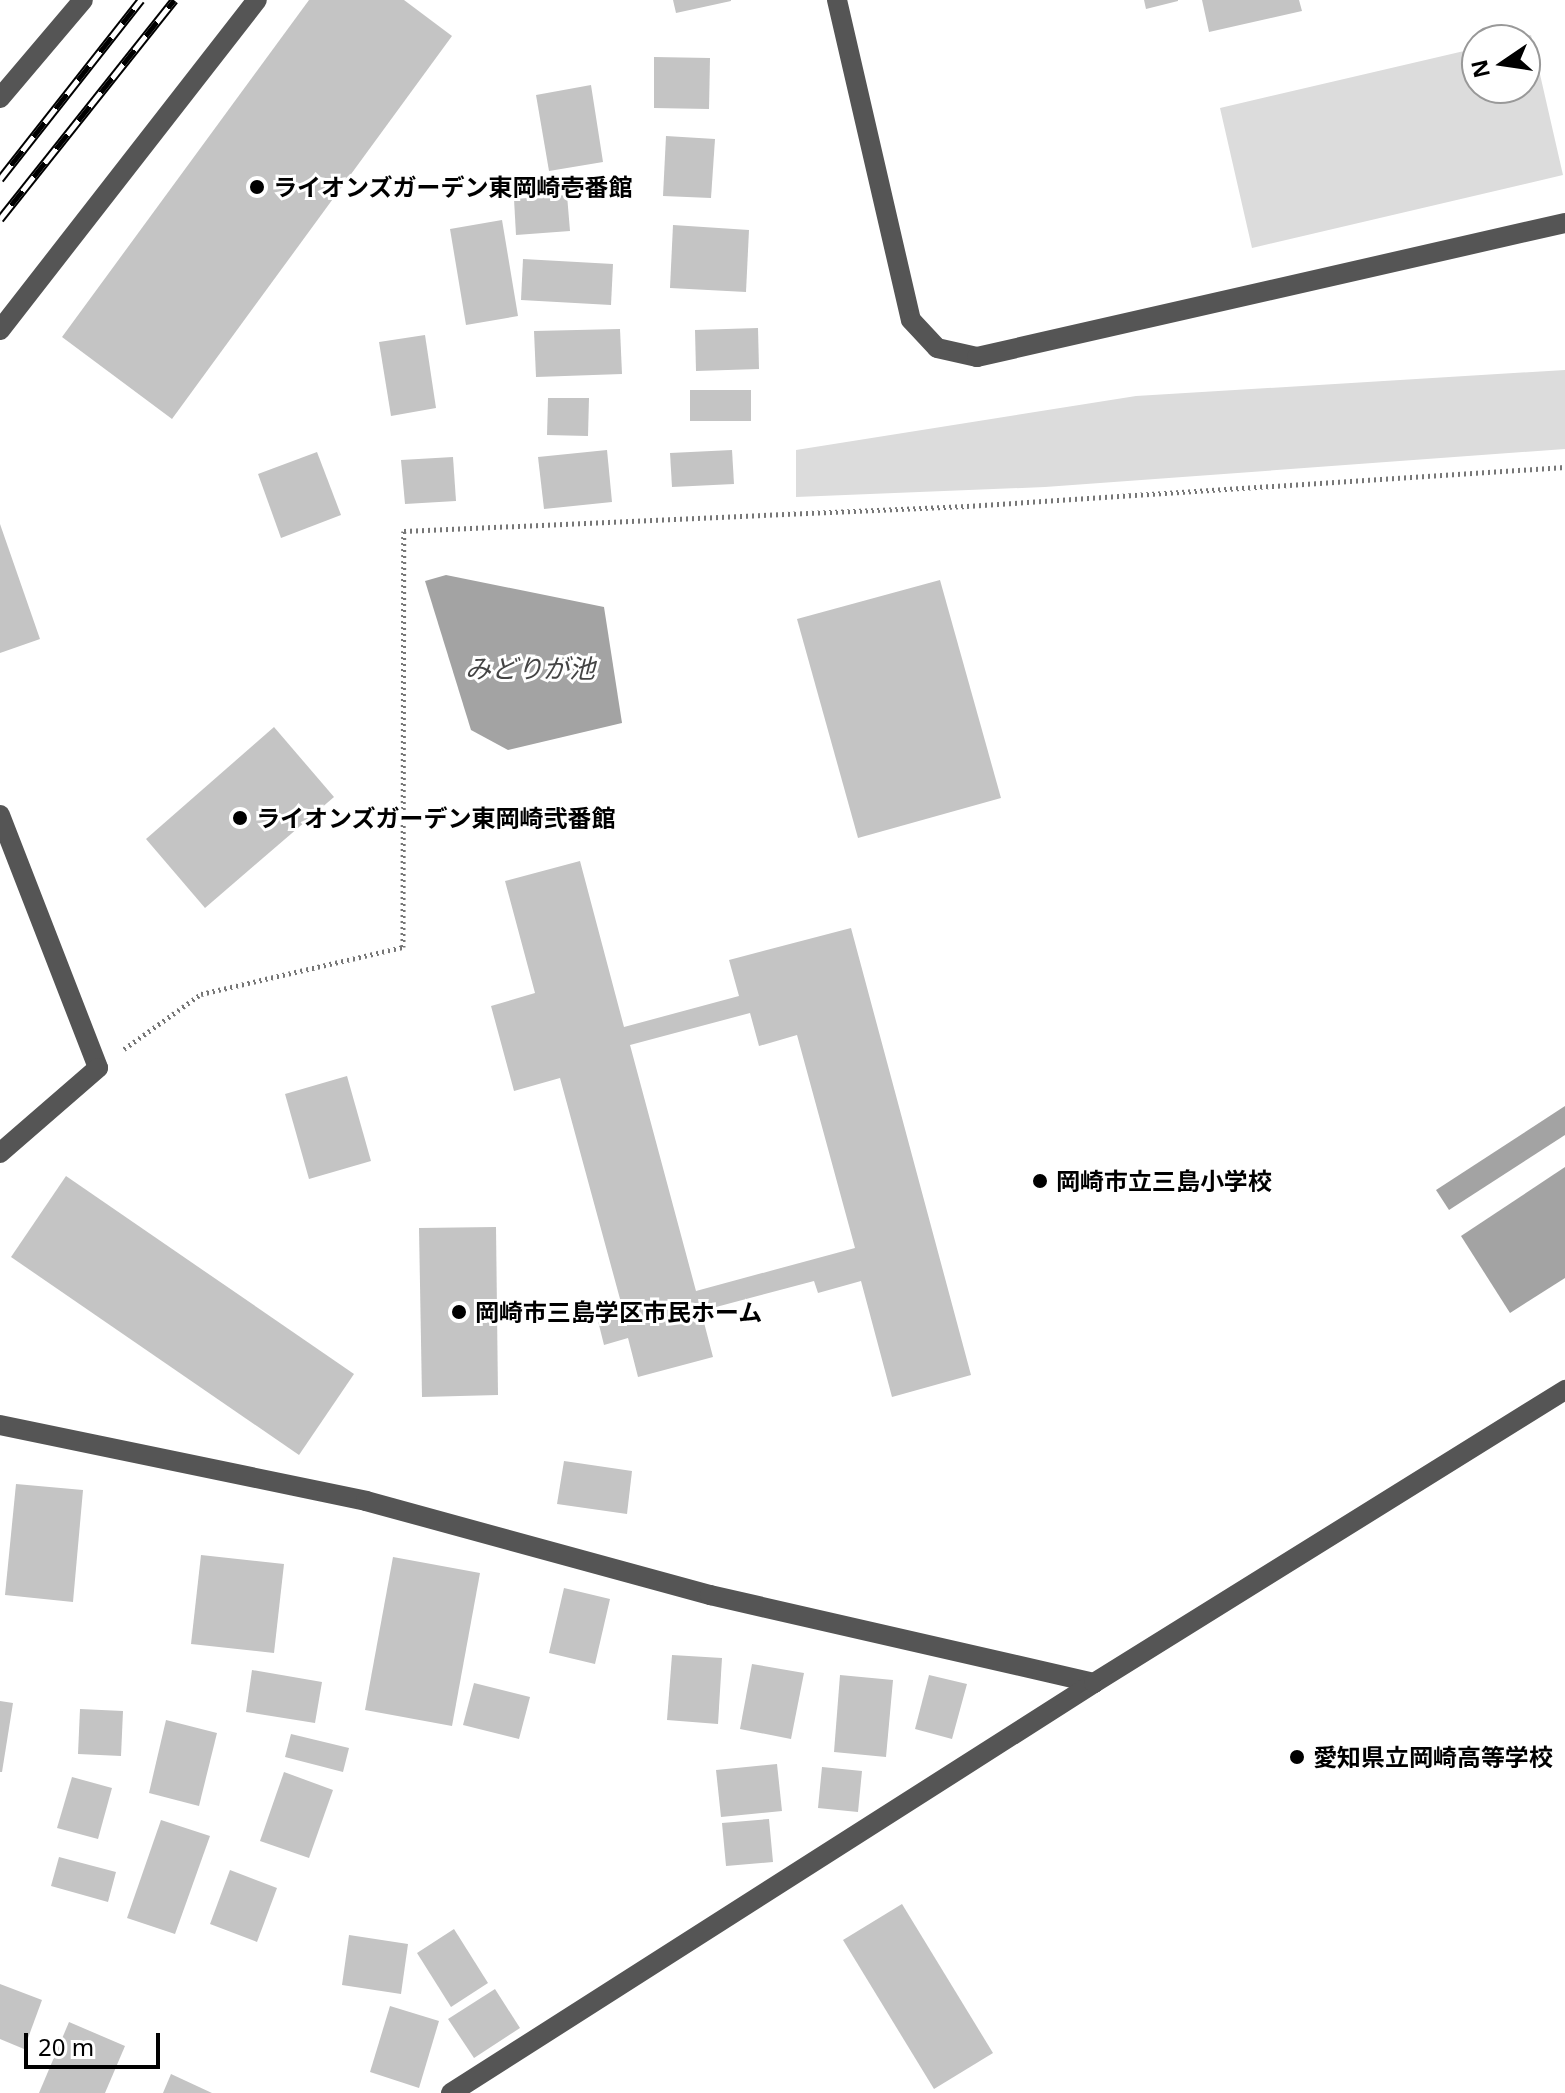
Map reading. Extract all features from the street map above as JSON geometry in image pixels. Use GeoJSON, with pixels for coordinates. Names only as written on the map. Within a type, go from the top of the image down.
{"type":"FeatureCollection","features":[{"type":"Feature","properties":{"kind":"street"},"geometry":{"type":"LineString","coordinates":[[0,98],[83,0]]}},
{"type":"Feature","properties":{"kind":"street"},"geometry":{"type":"LineString","coordinates":[[0,330],[257,0]]}},
{"type":"Feature","properties":{"kind":"street"},"geometry":{"type":"LineString","coordinates":[[837,0],[911,320],[937,348],[977,357],[1565,223]]}},
{"type":"Feature","properties":{"kind":"street"},"geometry":{"type":"LineString","coordinates":[[0,815],[98,1068],[0,1153]]}},
{"type":"Feature","properties":{"kind":"street"},"geometry":{"type":"LineString","coordinates":[[451,2093],[1094,1683],[1565,1390]]}},
{"type":"Feature","properties":{"kind":"street"},"geometry":{"type":"LineString","coordinates":[[0,1425],[366,1501],[710,1595],[1094,1683]]}},
{"type":"Feature","properties":{"kind":"path"},"geometry":{"type":"LineString","coordinates":[[98,1068],[201,994],[403,947],[404,531],[967,506],[1565,467]]}},
{"type":"Feature","properties":{"kind":"shaded area"},"geometry":{"type":"Polygon","coordinates":[[[1461,52],[1461,104],[1541,104],[1541,79],[1563,175],[1252,248],[1220,108],[1461,52]]]}},
{"type":"Feature","properties":{"kind":"shaded area"},"geometry":{"type":"Polygon","coordinates":[[[1565,370],[1565,449],[1045,487],[796,497],[796,450],[1136,396],[1565,370]]]}},
{"type":"Feature","properties":{"kind":"water","name":"みどりが池"},"geometry":{"type":"Polygon","coordinates":[[[446,575],[604,607],[622,723],[508,750],[471,730],[425,581],[446,575]]]}},
{"type":"Feature","properties":{"kind":"water"},"geometry":{"type":"Polygon","coordinates":[[[1565,1106],[1565,1135],[1449,1210],[1436,1190],[1565,1106]]]}},
{"type":"Feature","properties":{"kind":"water"},"geometry":{"type":"Polygon","coordinates":[[[1565,1167],[1565,1278],[1510,1313],[1461,1236],[1565,1167]]]}},
{"type":"Feature","properties":{"kind":"building","name":"ライオンズガーデン東岡崎壱番館"},"geometry":{"type":"Polygon","coordinates":[[[309,0],[404,0],[452,36],[172,419],[62,337],[309,0]]]}},
{"type":"Feature","properties":{"kind":"building"},"geometry":{"type":"Polygon","coordinates":[[[673,0],[731,0],[731,1],[676,13],[673,0]]]}},
{"type":"Feature","properties":{"kind":"building"},"geometry":{"type":"Polygon","coordinates":[[[1144,0],[1178,0],[1178,1],[1146,9],[1144,0]]]}},
{"type":"Feature","properties":{"kind":"building"},"geometry":{"type":"Polygon","coordinates":[[[1202,0],[1299,0],[1302,11],[1209,32],[1202,0]]]}},
{"type":"Feature","properties":{"kind":"building"},"geometry":{"type":"Polygon","coordinates":[[[654,57],[710,58],[709,109],[654,108],[654,57]]]}},
{"type":"Feature","properties":{"kind":"building"},"geometry":{"type":"Polygon","coordinates":[[[591,85],[603,162],[549,171],[536,95],[591,85]]]}},
{"type":"Feature","properties":{"kind":"building"},"geometry":{"type":"Polygon","coordinates":[[[666,136],[715,139],[711,198],[663,196],[666,136]]]}},
{"type":"Feature","properties":{"kind":"building"},"geometry":{"type":"Polygon","coordinates":[[[567,195],[570,231],[516,235],[514,199],[567,195]]]}},
{"type":"Feature","properties":{"kind":"building"},"geometry":{"type":"Polygon","coordinates":[[[502,220],[518,316],[466,325],[450,229],[502,220]]]}},
{"type":"Feature","properties":{"kind":"building"},"geometry":{"type":"Polygon","coordinates":[[[673,225],[749,230],[746,292],[670,288],[673,225]]]}},
{"type":"Feature","properties":{"kind":"building"},"geometry":{"type":"Polygon","coordinates":[[[523,259],[613,264],[611,305],[521,300],[523,259]]]}},
{"type":"Feature","properties":{"kind":"building"},"geometry":{"type":"Polygon","coordinates":[[[758,328],[759,369],[696,371],[695,330],[758,328]]]}},
{"type":"Feature","properties":{"kind":"building"},"geometry":{"type":"Polygon","coordinates":[[[620,329],[622,374],[536,377],[534,331],[620,329]]]}},
{"type":"Feature","properties":{"kind":"building"},"geometry":{"type":"Polygon","coordinates":[[[425,335],[436,408],[391,416],[379,342],[425,335]]]}},
{"type":"Feature","properties":{"kind":"building"},"geometry":{"type":"Polygon","coordinates":[[[690,390],[751,390],[751,421],[690,421],[690,390]]]}},
{"type":"Feature","properties":{"kind":"building"},"geometry":{"type":"Polygon","coordinates":[[[548,398],[589,398],[588,436],[547,435],[548,398]]]}},
{"type":"Feature","properties":{"kind":"building"},"geometry":{"type":"Polygon","coordinates":[[[607,450],[612,502],[544,509],[538,457],[607,450]]]}},
{"type":"Feature","properties":{"kind":"building"},"geometry":{"type":"Polygon","coordinates":[[[732,450],[734,484],[672,487],[670,453],[732,450]]]}},
{"type":"Feature","properties":{"kind":"building"},"geometry":{"type":"Polygon","coordinates":[[[317,452],[341,515],[281,538],[258,474],[317,452]]]}},
{"type":"Feature","properties":{"kind":"building"},"geometry":{"type":"Polygon","coordinates":[[[453,457],[456,501],[405,504],[401,460],[453,457]]]}},
{"type":"Feature","properties":{"kind":"building"},"geometry":{"type":"Polygon","coordinates":[[[0,524],[40,639],[0,653],[0,524]]]}},
{"type":"Feature","properties":{"kind":"building"},"geometry":{"type":"Polygon","coordinates":[[[940,580],[1001,798],[858,838],[797,619],[940,580]]]}},
{"type":"Feature","properties":{"kind":"building","name":"ライオンズガーデン東岡崎弐番館"},"geometry":{"type":"Polygon","coordinates":[[[274,727],[334,797],[205,908],[146,839],[274,727]]]}},
{"type":"Feature","properties":{"kind":"building"},"geometry":{"type":"Polygon","coordinates":[[[580,861],[624,1027],[739,996],[729,960],[851,928],[971,1375],[892,1397],[861,1281],[818,1293],[814,1281],[701,1311],[713,1357],[638,1377],[628,1338],[604,1345],[597,1317],[623,1310],[560,1078],[514,1091],[491,1006],[535,993],[505,881],[580,861]],[[750,1013],[630,1045],[696,1291],[855,1248],[797,1035],[759,1046],[750,1013]]]}},
{"type":"Feature","properties":{"kind":"building"},"geometry":{"type":"Polygon","coordinates":[[[347,1076],[371,1161],[309,1179],[285,1094],[347,1076]]]}},
{"type":"Feature","properties":{"kind":"building"},"geometry":{"type":"Polygon","coordinates":[[[66,1176],[354,1374],[299,1455],[11,1257],[66,1176]]]}},
{"type":"Feature","properties":{"kind":"building","name":"岡崎市三島学区市民ホーム"},"geometry":{"type":"Polygon","coordinates":[[[496,1227],[498,1395],[422,1397],[419,1228],[496,1227]]]}},
{"type":"Feature","properties":{"kind":"building"},"geometry":{"type":"Polygon","coordinates":[[[564,1461],[632,1471],[627,1514],[557,1504],[564,1461]]]}},
{"type":"Feature","properties":{"kind":"building"},"geometry":{"type":"Polygon","coordinates":[[[16,1484],[83,1490],[73,1602],[5,1595],[16,1484]]]}},
{"type":"Feature","properties":{"kind":"building"},"geometry":{"type":"Polygon","coordinates":[[[201,1555],[284,1564],[274,1653],[191,1644],[201,1555]]]}},
{"type":"Feature","properties":{"kind":"building"},"geometry":{"type":"Polygon","coordinates":[[[393,1557],[480,1573],[452,1726],[365,1710],[393,1557]]]}},
{"type":"Feature","properties":{"kind":"building"},"geometry":{"type":"Polygon","coordinates":[[[564,1588],[610,1599],[595,1664],[549,1653],[564,1588]]]}},
{"type":"Feature","properties":{"kind":"building"},"geometry":{"type":"Polygon","coordinates":[[[672,1655],[722,1658],[718,1724],[667,1720],[672,1655]]]}},
{"type":"Feature","properties":{"kind":"building"},"geometry":{"type":"Polygon","coordinates":[[[752,1664],[804,1673],[791,1739],[740,1729],[752,1664]]]}},
{"type":"Feature","properties":{"kind":"building"},"geometry":{"type":"Polygon","coordinates":[[[252,1670],[322,1682],[315,1723],[246,1712],[252,1670]]]}},
{"type":"Feature","properties":{"kind":"building"},"geometry":{"type":"Polygon","coordinates":[[[840,1675],[893,1680],[886,1757],[834,1752],[840,1675]]]}},
{"type":"Feature","properties":{"kind":"building"},"geometry":{"type":"Polygon","coordinates":[[[929,1675],[967,1684],[952,1739],[915,1729],[929,1675]]]}},
{"type":"Feature","properties":{"kind":"building"},"geometry":{"type":"Polygon","coordinates":[[[474,1683],[530,1697],[519,1739],[463,1725],[474,1683]]]}},
{"type":"Feature","properties":{"kind":"building"},"geometry":{"type":"Polygon","coordinates":[[[0,1701],[13,1703],[2,1772],[0,1772],[0,1701]]]}},
{"type":"Feature","properties":{"kind":"building"},"geometry":{"type":"Polygon","coordinates":[[[80,1709],[123,1711],[121,1756],[78,1754],[80,1709]]]}},
{"type":"Feature","properties":{"kind":"building"},"geometry":{"type":"Polygon","coordinates":[[[166,1720],[217,1733],[199,1806],[149,1793],[166,1720]]]}},
{"type":"Feature","properties":{"kind":"building"},"geometry":{"type":"Polygon","coordinates":[[[291,1734],[349,1748],[343,1772],[285,1757],[291,1734]]]}},
{"type":"Feature","properties":{"kind":"building"},"geometry":{"type":"Polygon","coordinates":[[[777,1764],[782,1811],[721,1817],[716,1770],[777,1764]]]}},
{"type":"Feature","properties":{"kind":"building"},"geometry":{"type":"Polygon","coordinates":[[[822,1767],[862,1771],[858,1812],[818,1808],[822,1767]]]}},
{"type":"Feature","properties":{"kind":"building"},"geometry":{"type":"Polygon","coordinates":[[[284,1772],[333,1790],[309,1858],[260,1841],[284,1772]]]}},
{"type":"Feature","properties":{"kind":"building"},"geometry":{"type":"Polygon","coordinates":[[[72,1777],[112,1788],[98,1839],[57,1828],[72,1777]]]}},
{"type":"Feature","properties":{"kind":"building"},"geometry":{"type":"Polygon","coordinates":[[[769,1819],[773,1862],[726,1866],[722,1823],[769,1819]]]}},
{"type":"Feature","properties":{"kind":"building"},"geometry":{"type":"Polygon","coordinates":[[[161,1820],[210,1836],[175,1934],[127,1918],[161,1820]]]}},
{"type":"Feature","properties":{"kind":"building"},"geometry":{"type":"Polygon","coordinates":[[[59,1857],[116,1872],[108,1902],[51,1886],[59,1857]]]}},
{"type":"Feature","properties":{"kind":"building"},"geometry":{"type":"Polygon","coordinates":[[[230,1870],[277,1888],[257,1942],[210,1924],[230,1870]]]}},
{"type":"Feature","properties":{"kind":"building"},"geometry":{"type":"Polygon","coordinates":[[[902,1904],[993,2053],[934,2089],[843,1940],[902,1904]]]}},
{"type":"Feature","properties":{"kind":"building"},"geometry":{"type":"Polygon","coordinates":[[[454,1929],[488,1983],[451,2007],[417,1953],[454,1929]]]}},
{"type":"Feature","properties":{"kind":"building"},"geometry":{"type":"Polygon","coordinates":[[[349,1935],[408,1944],[401,1994],[342,1985],[349,1935]]]}},
{"type":"Feature","properties":{"kind":"building"},"geometry":{"type":"Polygon","coordinates":[[[0,1984],[42,2000],[24,2049],[0,2039],[0,1984]]]}},
{"type":"Feature","properties":{"kind":"building"},"geometry":{"type":"Polygon","coordinates":[[[495,1989],[520,2028],[474,2058],[448,2019],[495,1989]]]}},
{"type":"Feature","properties":{"kind":"building"},"geometry":{"type":"Polygon","coordinates":[[[390,2006],[439,2021],[419,2088],[370,2072],[390,2006]]]}},
{"type":"Feature","properties":{"kind":"building"},"geometry":{"type":"Polygon","coordinates":[[[69,2022],[125,2046],[105,2093],[39,2093],[69,2022]]]}},
{"type":"Feature","properties":{"kind":"building"},"geometry":{"type":"Polygon","coordinates":[[[171,2074],[212,2093],[163,2093],[171,2074]]]}},
{"type":"Feature","properties":{"kind":"railway"},"geometry":{"type":"LineString","coordinates":[[0,179],[141,0]]}},
{"type":"Feature","properties":{"kind":"railway"},"geometry":{"type":"LineString","coordinates":[[0,219],[174,0]]}},
{"type":"Feature","properties":{"kind":"place","name":"ライオンズガーデン東岡崎壱番館"},"geometry":{"type":"Point","coordinates":[257,187]}},
{"type":"Feature","properties":{"kind":"place","name":"ライオンズガーデン東岡崎弐番館"},"geometry":{"type":"Point","coordinates":[240,818]}},
{"type":"Feature","properties":{"kind":"place","name":"岡崎市立三島小学校"},"geometry":{"type":"Point","coordinates":[1040,1181]}},
{"type":"Feature","properties":{"kind":"place","name":"岡崎市三島学区市民ホーム"},"geometry":{"type":"Point","coordinates":[459,1312]}},
{"type":"Feature","properties":{"kind":"place","name":"愛知県立岡崎高等学校"},"geometry":{"type":"Point","coordinates":[1297,1757]}}]}
